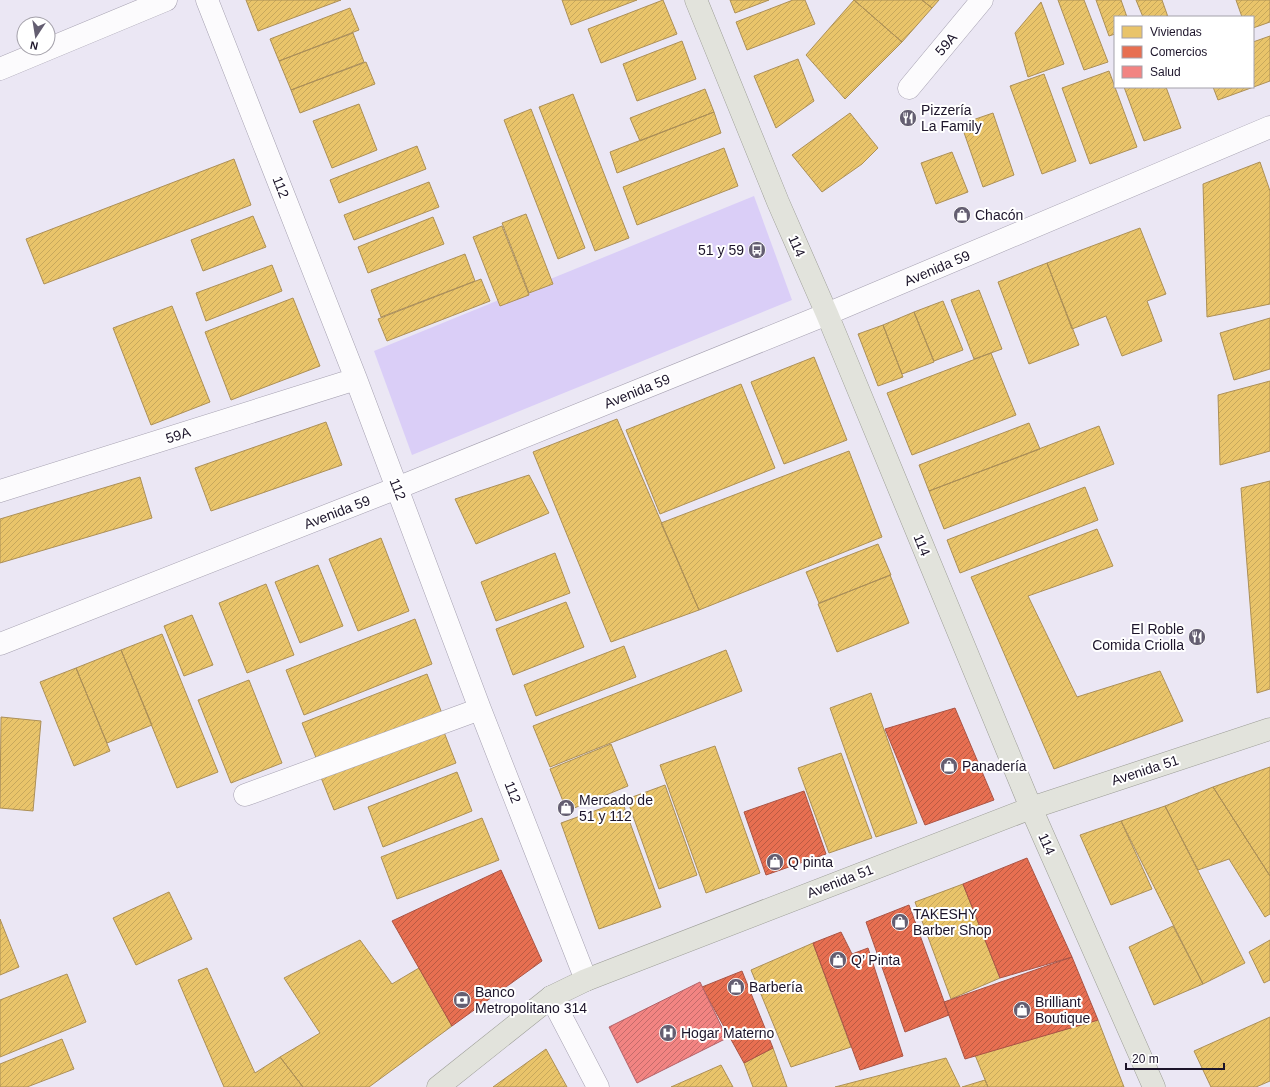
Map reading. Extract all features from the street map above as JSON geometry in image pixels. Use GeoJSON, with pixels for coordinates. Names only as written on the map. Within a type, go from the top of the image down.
{"type":"FeatureCollection","features":[{"type":"Feature","properties":{"kind":"main road","name":"114"},"geometry":{"type":"LineString","coordinates":[[696,0],[778,202],[827,314],[1031,808],[1154,1087]]}},
{"type":"Feature","properties":{"kind":"main road","name":"Avenida 51"},"geometry":{"type":"LineString","coordinates":[[438,1087],[551,997],[586,980],[1031,808],[1270,729]]}},
{"type":"Feature","properties":{"kind":"street"},"geometry":{"type":"LineString","coordinates":[[0,69],[166,0]]}},
{"type":"Feature","properties":{"kind":"street","name":"112"},"geometry":{"type":"LineString","coordinates":[[208,0],[356,379],[480,709],[586,980]]}},
{"type":"Feature","properties":{"kind":"street","name":"59A"},"geometry":{"type":"LineString","coordinates":[[909,88],[982,0]]}},
{"type":"Feature","properties":{"kind":"street","name":"Avenida 59"},"geometry":{"type":"LineString","coordinates":[[0,644],[398,488],[827,314],[1270,127]]}},
{"type":"Feature","properties":{"kind":"street","name":"59A"},"geometry":{"type":"LineString","coordinates":[[0,491],[356,379]]}},
{"type":"Feature","properties":{"kind":"street"},"geometry":{"type":"LineString","coordinates":[[245,795],[480,709]]}},
{"type":"Feature","properties":{"kind":"street"},"geometry":{"type":"LineString","coordinates":[[551,997],[598,1087]]}},
{"type":"Feature","properties":{"kind":"shaded area"},"geometry":{"type":"Polygon","coordinates":[[[754,196],[792,300],[412,455],[374,351],[754,196]]]}},
{"type":"Feature","properties":{"kind":"building: Viviendas"},"geometry":{"type":"Polygon","coordinates":[[[246,0],[341,0],[258,31],[246,0]]]}},
{"type":"Feature","properties":{"kind":"building: Viviendas"},"geometry":{"type":"Polygon","coordinates":[[[562,0],[637,0],[571,25],[562,0]]]}},
{"type":"Feature","properties":{"kind":"building: Viviendas"},"geometry":{"type":"Polygon","coordinates":[[[663,0],[677,34],[601,63],[588,29],[663,0]]]}},
{"type":"Feature","properties":{"kind":"building: Viviendas"},"geometry":{"type":"Polygon","coordinates":[[[730,0],[769,0],[735,13],[730,0]]]}},
{"type":"Feature","properties":{"kind":"building: Viviendas"},"geometry":{"type":"Polygon","coordinates":[[[793,0],[805,0],[815,24],[747,50],[736,22],[793,0]]]}},
{"type":"Feature","properties":{"kind":"building: Viviendas"},"geometry":{"type":"Polygon","coordinates":[[[854,0],[922,0],[932,8],[902,42],[854,0]]]}},
{"type":"Feature","properties":{"kind":"building: Viviendas"},"geometry":{"type":"Polygon","coordinates":[[[854,0],[902,42],[845,99],[806,55],[854,0]]]}},
{"type":"Feature","properties":{"kind":"building: Viviendas"},"geometry":{"type":"Polygon","coordinates":[[[922,0],[939,0],[932,8],[922,0]]]}},
{"type":"Feature","properties":{"kind":"building: Viviendas"},"geometry":{"type":"Polygon","coordinates":[[[1058,0],[1084,0],[1108,62],[1084,70],[1058,0]]]}},
{"type":"Feature","properties":{"kind":"building: Viviendas"},"geometry":{"type":"Polygon","coordinates":[[[1096,0],[1121,0],[1127,16],[1114,16],[1114,34],[1109,36],[1096,0]]]}},
{"type":"Feature","properties":{"kind":"building: Viviendas"},"geometry":{"type":"Polygon","coordinates":[[[1136,0],[1162,0],[1168,16],[1143,16],[1136,0]]]}},
{"type":"Feature","properties":{"kind":"building: Viviendas"},"geometry":{"type":"Polygon","coordinates":[[[1236,0],[1270,0],[1270,22],[1254,28],[1254,16],[1242,16],[1236,0]]]}},
{"type":"Feature","properties":{"kind":"building: Viviendas"},"geometry":{"type":"Polygon","coordinates":[[[1041,2],[1064,64],[1028,77],[1015,33],[1041,2]]]}},
{"type":"Feature","properties":{"kind":"building: Viviendas"},"geometry":{"type":"Polygon","coordinates":[[[350,8],[359,30],[279,61],[270,39],[350,8]]]}},
{"type":"Feature","properties":{"kind":"building: Viviendas"},"geometry":{"type":"Polygon","coordinates":[[[353,33],[364,62],[291,90],[279,61],[353,33]]]}},
{"type":"Feature","properties":{"kind":"building: Viviendas"},"geometry":{"type":"Polygon","coordinates":[[[1270,36],[1270,81],[1254,87],[1254,42],[1270,36]]]}},
{"type":"Feature","properties":{"kind":"building: Viviendas"},"geometry":{"type":"Polygon","coordinates":[[[682,41],[696,79],[637,101],[623,64],[682,41]]]}},
{"type":"Feature","properties":{"kind":"building: Viviendas"},"geometry":{"type":"Polygon","coordinates":[[[798,59],[814,101],[776,128],[754,76],[798,59]]]}},
{"type":"Feature","properties":{"kind":"building: Viviendas"},"geometry":{"type":"Polygon","coordinates":[[[366,62],[375,84],[300,113],[291,90],[366,62]]]}},
{"type":"Feature","properties":{"kind":"building: Viviendas"},"geometry":{"type":"Polygon","coordinates":[[[1109,71],[1137,147],[1090,164],[1062,88],[1109,71]]]}},
{"type":"Feature","properties":{"kind":"building: Viviendas"},"geometry":{"type":"Polygon","coordinates":[[[1044,74],[1076,161],[1042,174],[1010,86],[1044,74]]]}},
{"type":"Feature","properties":{"kind":"building: Viviendas"},"geometry":{"type":"Polygon","coordinates":[[[1124,88],[1166,88],[1181,128],[1144,141],[1124,88]]]}},
{"type":"Feature","properties":{"kind":"building: Viviendas"},"geometry":{"type":"Polygon","coordinates":[[[1213,88],[1251,88],[1218,100],[1213,88]]]}},
{"type":"Feature","properties":{"kind":"building: Viviendas"},"geometry":{"type":"Polygon","coordinates":[[[705,89],[714,112],[640,141],[630,118],[705,89]]]}},
{"type":"Feature","properties":{"kind":"building: Viviendas"},"geometry":{"type":"Polygon","coordinates":[[[573,94],[629,238],[595,251],[539,107],[573,94]]]}},
{"type":"Feature","properties":{"kind":"building: Viviendas"},"geometry":{"type":"Polygon","coordinates":[[[359,104],[377,150],[332,168],[313,121],[359,104]]]}},
{"type":"Feature","properties":{"kind":"building: Viviendas"},"geometry":{"type":"Polygon","coordinates":[[[531,109],[585,248],[558,259],[504,120],[531,109]]]}},
{"type":"Feature","properties":{"kind":"building: Viviendas"},"geometry":{"type":"Polygon","coordinates":[[[714,112],[721,133],[617,173],[610,152],[714,112]]]}},
{"type":"Feature","properties":{"kind":"building: Viviendas"},"geometry":{"type":"Polygon","coordinates":[[[850,113],[878,148],[862,164],[822,192],[792,155],[850,113]]]}},
{"type":"Feature","properties":{"kind":"building: Viviendas"},"geometry":{"type":"Polygon","coordinates":[[[993,113],[1014,175],[983,187],[961,124],[993,113]]]}},
{"type":"Feature","properties":{"kind":"building: Viviendas"},"geometry":{"type":"Polygon","coordinates":[[[417,146],[426,169],[339,203],[330,180],[417,146]]]}},
{"type":"Feature","properties":{"kind":"building: Viviendas"},"geometry":{"type":"Polygon","coordinates":[[[724,148],[738,186],[637,225],[623,187],[724,148]]]}},
{"type":"Feature","properties":{"kind":"building: Viviendas"},"geometry":{"type":"Polygon","coordinates":[[[952,152],[968,192],[936,204],[921,163],[952,152]]]}},
{"type":"Feature","properties":{"kind":"building: Viviendas"},"geometry":{"type":"Polygon","coordinates":[[[234,159],[251,205],[44,284],[26,239],[234,159]]]}},
{"type":"Feature","properties":{"kind":"building: Viviendas"},"geometry":{"type":"Polygon","coordinates":[[[1260,162],[1270,191],[1270,304],[1207,317],[1203,184],[1260,162]]]}},
{"type":"Feature","properties":{"kind":"building: Viviendas"},"geometry":{"type":"Polygon","coordinates":[[[429,182],[439,207],[354,240],[344,215],[429,182]]]}},
{"type":"Feature","properties":{"kind":"building: Viviendas"},"geometry":{"type":"Polygon","coordinates":[[[526,214],[553,284],[529,293],[502,223],[526,214]]]}},
{"type":"Feature","properties":{"kind":"building: Viviendas"},"geometry":{"type":"Polygon","coordinates":[[[253,216],[266,247],[203,271],[191,240],[253,216]]]}},
{"type":"Feature","properties":{"kind":"building: Viviendas"},"geometry":{"type":"Polygon","coordinates":[[[433,217],[444,244],[368,273],[358,247],[433,217]]]}},
{"type":"Feature","properties":{"kind":"building: Viviendas"},"geometry":{"type":"Polygon","coordinates":[[[502,226],[529,295],[500,306],[473,237],[502,226]]]}},
{"type":"Feature","properties":{"kind":"building: Viviendas"},"geometry":{"type":"Polygon","coordinates":[[[1140,228],[1166,294],[1147,301],[1162,341],[1122,356],[1106,316],[1072,329],[1047,263],[1140,228]]]}},
{"type":"Feature","properties":{"kind":"building: Viviendas"},"geometry":{"type":"Polygon","coordinates":[[[465,254],[475,281],[381,317],[371,290],[465,254]]]}},
{"type":"Feature","properties":{"kind":"building: Viviendas"},"geometry":{"type":"Polygon","coordinates":[[[1047,263],[1079,345],[1029,364],[998,282],[1047,263]]]}},
{"type":"Feature","properties":{"kind":"building: Viviendas"},"geometry":{"type":"Polygon","coordinates":[[[272,265],[282,291],[206,321],[196,293],[272,265]]]}},
{"type":"Feature","properties":{"kind":"building: Viviendas"},"geometry":{"type":"Polygon","coordinates":[[[481,279],[490,301],[387,341],[378,319],[481,279]]]}},
{"type":"Feature","properties":{"kind":"building: Viviendas"},"geometry":{"type":"Polygon","coordinates":[[[979,290],[1002,349],[974,359],[951,300],[979,290]]]}},
{"type":"Feature","properties":{"kind":"building: Viviendas"},"geometry":{"type":"Polygon","coordinates":[[[293,298],[320,366],[231,400],[205,332],[293,298]]]}},
{"type":"Feature","properties":{"kind":"building: Viviendas"},"geometry":{"type":"Polygon","coordinates":[[[943,301],[963,350],[934,361],[914,312],[943,301]]]}},
{"type":"Feature","properties":{"kind":"building: Viviendas"},"geometry":{"type":"Polygon","coordinates":[[[172,306],[210,402],[151,425],[113,328],[172,306]]]}},
{"type":"Feature","properties":{"kind":"building: Viviendas"},"geometry":{"type":"Polygon","coordinates":[[[914,312],[934,362],[902,374],[883,325],[914,312]]]}},
{"type":"Feature","properties":{"kind":"building: Viviendas"},"geometry":{"type":"Polygon","coordinates":[[[1270,318],[1270,369],[1234,380],[1220,333],[1270,318]]]}},
{"type":"Feature","properties":{"kind":"building: Viviendas"},"geometry":{"type":"Polygon","coordinates":[[[883,325],[903,377],[878,386],[858,334],[883,325]]]}},
{"type":"Feature","properties":{"kind":"building: Viviendas"},"geometry":{"type":"Polygon","coordinates":[[[991,353],[1016,415],[912,455],[887,393],[991,353]]]}},
{"type":"Feature","properties":{"kind":"building: Viviendas"},"geometry":{"type":"Polygon","coordinates":[[[814,357],[847,440],[784,464],[751,382],[814,357]]]}},
{"type":"Feature","properties":{"kind":"building: Viviendas"},"geometry":{"type":"Polygon","coordinates":[[[1270,381],[1270,451],[1220,465],[1218,395],[1270,381]]]}},
{"type":"Feature","properties":{"kind":"building: Viviendas"},"geometry":{"type":"Polygon","coordinates":[[[741,384],[775,468],[660,514],[626,430],[741,384]]]}},
{"type":"Feature","properties":{"kind":"building: Viviendas"},"geometry":{"type":"Polygon","coordinates":[[[617,419],[699,610],[611,642],[533,452],[617,419]]]}},
{"type":"Feature","properties":{"kind":"building: Viviendas"},"geometry":{"type":"Polygon","coordinates":[[[326,422],[342,465],[211,511],[195,468],[326,422]]]}},
{"type":"Feature","properties":{"kind":"building: Viviendas"},"geometry":{"type":"Polygon","coordinates":[[[1029,423],[1040,449],[929,491],[919,465],[1029,423]]]}},
{"type":"Feature","properties":{"kind":"building: Viviendas"},"geometry":{"type":"Polygon","coordinates":[[[1099,426],[1114,464],[944,529],[929,491],[1099,426]]]}},
{"type":"Feature","properties":{"kind":"building: Viviendas"},"geometry":{"type":"Polygon","coordinates":[[[849,451],[882,537],[699,610],[661,523],[849,451]]]}},
{"type":"Feature","properties":{"kind":"building: Viviendas"},"geometry":{"type":"Polygon","coordinates":[[[529,475],[549,513],[476,544],[455,499],[529,475]]]}},
{"type":"Feature","properties":{"kind":"building: Viviendas"},"geometry":{"type":"Polygon","coordinates":[[[140,477],[152,518],[0,563],[0,519],[140,477]]]}},
{"type":"Feature","properties":{"kind":"building: Viviendas"},"geometry":{"type":"Polygon","coordinates":[[[1270,481],[1270,689],[1257,693],[1241,488],[1270,481]]]}},
{"type":"Feature","properties":{"kind":"building: Viviendas"},"geometry":{"type":"Polygon","coordinates":[[[1085,487],[1098,520],[960,573],[947,540],[1085,487]]]}},
{"type":"Feature","properties":{"kind":"building: Viviendas"},"geometry":{"type":"Polygon","coordinates":[[[1097,529],[1113,566],[1028,596],[1077,697],[1160,671],[1183,721],[1054,769],[971,577],[1097,529]]]}},
{"type":"Feature","properties":{"kind":"building: Viviendas"},"geometry":{"type":"Polygon","coordinates":[[[381,538],[409,611],[358,631],[329,559],[381,538]]]}},
{"type":"Feature","properties":{"kind":"building: Viviendas"},"geometry":{"type":"Polygon","coordinates":[[[878,544],[891,575],[819,603],[806,572],[878,544]]]}},
{"type":"Feature","properties":{"kind":"building: Viviendas"},"geometry":{"type":"Polygon","coordinates":[[[555,553],[570,593],[496,621],[481,582],[555,553]]]}},
{"type":"Feature","properties":{"kind":"building: Viviendas"},"geometry":{"type":"Polygon","coordinates":[[[318,565],[343,626],[300,643],[275,582],[318,565]]]}},
{"type":"Feature","properties":{"kind":"building: Viviendas"},"geometry":{"type":"Polygon","coordinates":[[[890,575],[909,623],[837,652],[818,604],[890,575]]]}},
{"type":"Feature","properties":{"kind":"building: Viviendas"},"geometry":{"type":"Polygon","coordinates":[[[266,584],[294,655],[247,673],[219,603],[266,584]]]}},
{"type":"Feature","properties":{"kind":"building: Viviendas"},"geometry":{"type":"Polygon","coordinates":[[[566,602],[584,647],[513,675],[496,629],[566,602]]]}},
{"type":"Feature","properties":{"kind":"building: Viviendas"},"geometry":{"type":"Polygon","coordinates":[[[192,615],[213,665],[184,676],[164,626],[192,615]]]}},
{"type":"Feature","properties":{"kind":"building: Viviendas"},"geometry":{"type":"Polygon","coordinates":[[[415,619],[432,664],[304,715],[286,670],[415,619]]]}},
{"type":"Feature","properties":{"kind":"building: Viviendas"},"geometry":{"type":"Polygon","coordinates":[[[162,634],[218,772],[177,788],[121,650],[162,634]]]}},
{"type":"Feature","properties":{"kind":"building: Viviendas"},"geometry":{"type":"Polygon","coordinates":[[[624,646],[636,677],[536,716],[524,685],[624,646]]]}},
{"type":"Feature","properties":{"kind":"building: Viviendas"},"geometry":{"type":"Polygon","coordinates":[[[121,650],[152,725],[107,743],[76,668],[121,650]]]}},
{"type":"Feature","properties":{"kind":"building: Viviendas"},"geometry":{"type":"Polygon","coordinates":[[[726,650],[742,691],[550,767],[533,726],[726,650]]]}},
{"type":"Feature","properties":{"kind":"building: Viviendas"},"geometry":{"type":"Polygon","coordinates":[[[76,668],[110,751],[74,766],[40,682],[76,668]]]}},
{"type":"Feature","properties":{"kind":"building: Viviendas"},"geometry":{"type":"Polygon","coordinates":[[[427,674],[443,716],[319,765],[302,723],[427,674]]]}},
{"type":"Feature","properties":{"kind":"building: Viviendas"},"geometry":{"type":"Polygon","coordinates":[[[249,680],[282,763],[231,783],[198,700],[249,680]]]}},
{"type":"Feature","properties":{"kind":"building: Viviendas"},"geometry":{"type":"Polygon","coordinates":[[[871,693],[917,823],[876,837],[830,708],[871,693]]]}},
{"type":"Feature","properties":{"kind":"building: Viviendas"},"geometry":{"type":"Polygon","coordinates":[[[1,717],[41,721],[33,811],[0,808],[1,717]]]}},
{"type":"Feature","properties":{"kind":"building: Viviendas"},"geometry":{"type":"Polygon","coordinates":[[[442,727],[456,763],[334,810],[320,775],[442,727]]]}},
{"type":"Feature","properties":{"kind":"building: Viviendas"},"geometry":{"type":"Polygon","coordinates":[[[611,744],[628,786],[567,811],[550,769],[611,744]]]}},
{"type":"Feature","properties":{"kind":"building: Viviendas"},"geometry":{"type":"Polygon","coordinates":[[[715,746],[760,873],[706,893],[660,765],[715,746]]]}},
{"type":"Feature","properties":{"kind":"building: Viviendas"},"geometry":{"type":"Polygon","coordinates":[[[841,753],[872,838],[829,853],[798,768],[841,753]]]}},
{"type":"Feature","properties":{"kind":"building: Viviendas"},"geometry":{"type":"Polygon","coordinates":[[[1270,767],[1270,876],[1213,787],[1270,767]]]}},
{"type":"Feature","properties":{"kind":"building: Viviendas"},"geometry":{"type":"Polygon","coordinates":[[[457,772],[472,811],[383,847],[368,807],[457,772]]]}},
{"type":"Feature","properties":{"kind":"building: Viviendas"},"geometry":{"type":"Polygon","coordinates":[[[665,785],[697,875],[659,889],[627,799],[665,785]]]}},
{"type":"Feature","properties":{"kind":"building: Viviendas"},"geometry":{"type":"Polygon","coordinates":[[[1213,787],[1270,876],[1270,914],[1265,917],[1229,859],[1198,870],[1165,806],[1213,787]]]}},
{"type":"Feature","properties":{"kind":"building: Viviendas"},"geometry":{"type":"Polygon","coordinates":[[[622,801],[661,907],[599,929],[561,823],[622,801]]]}},
{"type":"Feature","properties":{"kind":"building: Viviendas"},"geometry":{"type":"Polygon","coordinates":[[[1165,806],[1245,963],[1203,984],[1121,821],[1165,806]]]}},
{"type":"Feature","properties":{"kind":"building: Viviendas"},"geometry":{"type":"Polygon","coordinates":[[[482,818],[499,860],[397,899],[381,857],[482,818]]]}},
{"type":"Feature","properties":{"kind":"building: Viviendas"},"geometry":{"type":"Polygon","coordinates":[[[1121,821],[1152,889],[1111,905],[1080,835],[1121,821]]]}},
{"type":"Feature","properties":{"kind":"building: Viviendas"},"geometry":{"type":"Polygon","coordinates":[[[963,884],[1000,978],[951,999],[915,902],[963,884]]]}},
{"type":"Feature","properties":{"kind":"building: Viviendas"},"geometry":{"type":"Polygon","coordinates":[[[169,892],[192,939],[136,965],[113,918],[169,892]]]}},
{"type":"Feature","properties":{"kind":"building: Viviendas"},"geometry":{"type":"Polygon","coordinates":[[[0,919],[19,967],[0,975],[0,919]]]}},
{"type":"Feature","properties":{"kind":"building: Viviendas"},"geometry":{"type":"Polygon","coordinates":[[[1173,926],[1203,984],[1154,1005],[1129,947],[1173,926]]]}},
{"type":"Feature","properties":{"kind":"building: Viviendas"},"geometry":{"type":"Polygon","coordinates":[[[360,940],[392,984],[419,968],[452,1026],[369,1087],[303,1087],[280,1057],[320,1033],[284,978],[360,940]]]}},
{"type":"Feature","properties":{"kind":"building: Viviendas"},"geometry":{"type":"Polygon","coordinates":[[[1270,940],[1270,980],[1264,983],[1249,952],[1270,940]]]}},
{"type":"Feature","properties":{"kind":"building: Viviendas"},"geometry":{"type":"Polygon","coordinates":[[[813,943],[851,1047],[791,1067],[751,970],[813,943]]]}},
{"type":"Feature","properties":{"kind":"building: Viviendas"},"geometry":{"type":"Polygon","coordinates":[[[207,968],[255,1073],[280,1057],[303,1087],[224,1087],[178,980],[207,968]]]}},
{"type":"Feature","properties":{"kind":"building: Viviendas"},"geometry":{"type":"Polygon","coordinates":[[[67,974],[86,1022],[0,1057],[0,1000],[67,974]]]}},
{"type":"Feature","properties":{"kind":"building: Viviendas"},"geometry":{"type":"Polygon","coordinates":[[[1270,1017],[1270,1081],[1256,1087],[1211,1087],[1194,1051],[1270,1017]]]}},
{"type":"Feature","properties":{"kind":"building: Viviendas"},"geometry":{"type":"Polygon","coordinates":[[[1098,1020],[1124,1087],[988,1087],[975,1055],[1098,1020]]]}},
{"type":"Feature","properties":{"kind":"building: Viviendas"},"geometry":{"type":"Polygon","coordinates":[[[62,1039],[74,1069],[27,1087],[0,1087],[0,1064],[62,1039]]]}},
{"type":"Feature","properties":{"kind":"building: Viviendas"},"geometry":{"type":"Polygon","coordinates":[[[773,1048],[787,1087],[753,1087],[744,1063],[773,1048]]]}},
{"type":"Feature","properties":{"kind":"building: Viviendas"},"geometry":{"type":"Polygon","coordinates":[[[546,1049],[567,1087],[493,1087],[546,1049]]]}},
{"type":"Feature","properties":{"kind":"building: Viviendas"},"geometry":{"type":"Polygon","coordinates":[[[946,1058],[960,1087],[835,1087],[946,1058]]]}},
{"type":"Feature","properties":{"kind":"building: Viviendas"},"geometry":{"type":"Polygon","coordinates":[[[721,1065],[733,1087],[671,1087],[721,1065]]]}},
{"type":"Feature","properties":{"kind":"building: Viviendas"},"geometry":{"type":"Polygon","coordinates":[[[985,1080],[988,1087],[962,1087],[985,1080]]]}},
{"type":"Feature","properties":{"kind":"building: Comercios"},"geometry":{"type":"Polygon","coordinates":[[[955,708],[994,800],[925,825],[885,729],[955,708]]]}},
{"type":"Feature","properties":{"kind":"building: Comercios"},"geometry":{"type":"Polygon","coordinates":[[[804,791],[826,854],[766,875],[744,812],[804,791]]]}},
{"type":"Feature","properties":{"kind":"building: Comercios"},"geometry":{"type":"Polygon","coordinates":[[[1027,858],[1072,957],[1000,978],[963,884],[1027,858]]]}},
{"type":"Feature","properties":{"kind":"building: Comercios"},"geometry":{"type":"Polygon","coordinates":[[[501,870],[542,961],[452,1026],[392,921],[501,870]]]}},
{"type":"Feature","properties":{"kind":"building: Comercios"},"geometry":{"type":"Polygon","coordinates":[[[909,905],[949,1015],[905,1032],[866,922],[909,905]]]}},
{"type":"Feature","properties":{"kind":"building: Comercios"},"geometry":{"type":"Polygon","coordinates":[[[841,932],[852,954],[868,948],[903,1056],[860,1070],[813,943],[841,932]]]}},
{"type":"Feature","properties":{"kind":"building: Comercios"},"geometry":{"type":"Polygon","coordinates":[[[1072,957],[1098,1020],[965,1059],[944,1002],[1072,957]]]}},
{"type":"Feature","properties":{"kind":"building: Comercios"},"geometry":{"type":"Polygon","coordinates":[[[742,971],[773,1048],[744,1063],[702,987],[742,971]]]}},
{"type":"Feature","properties":{"kind":"building: Salud","name":"Hogar Materno"},"geometry":{"type":"Polygon","coordinates":[[[700,982],[727,1038],[637,1083],[609,1027],[700,982]]]}},
{"type":"Feature","properties":{"kind":"place","name":"Pizzería La Family"},"geometry":{"type":"Point","coordinates":[908,118]}},
{"type":"Feature","properties":{"kind":"place","name":"Chacón"},"geometry":{"type":"Point","coordinates":[962,215]}},
{"type":"Feature","properties":{"kind":"place","name":"51 y 59"},"geometry":{"type":"Point","coordinates":[757,250]}},
{"type":"Feature","properties":{"kind":"place","name":"El Roble Comida Criolla"},"geometry":{"type":"Point","coordinates":[1197,637]}},
{"type":"Feature","properties":{"kind":"place","name":"Panadería"},"geometry":{"type":"Point","coordinates":[949,766]}},
{"type":"Feature","properties":{"kind":"place","name":"Mercado de 51 y 112"},"geometry":{"type":"Point","coordinates":[566,808]}},
{"type":"Feature","properties":{"kind":"place","name":"Q pinta"},"geometry":{"type":"Point","coordinates":[775,862]}},
{"type":"Feature","properties":{"kind":"place","name":"TAKESHY Barber Shop"},"geometry":{"type":"Point","coordinates":[900,922]}},
{"type":"Feature","properties":{"kind":"place","name":"Q’ Pinta"},"geometry":{"type":"Point","coordinates":[838,960]}},
{"type":"Feature","properties":{"kind":"place","name":"Barbería"},"geometry":{"type":"Point","coordinates":[736,987]}},
{"type":"Feature","properties":{"kind":"place","name":"Banco Metropolitano 314"},"geometry":{"type":"Point","coordinates":[462,1000]}},
{"type":"Feature","properties":{"kind":"place","name":"Brilliant Boutique"},"geometry":{"type":"Point","coordinates":[1022,1010]}},
{"type":"Feature","properties":{"kind":"place","name":"Hogar Materno"},"geometry":{"type":"Point","coordinates":[668,1033]}}]}
